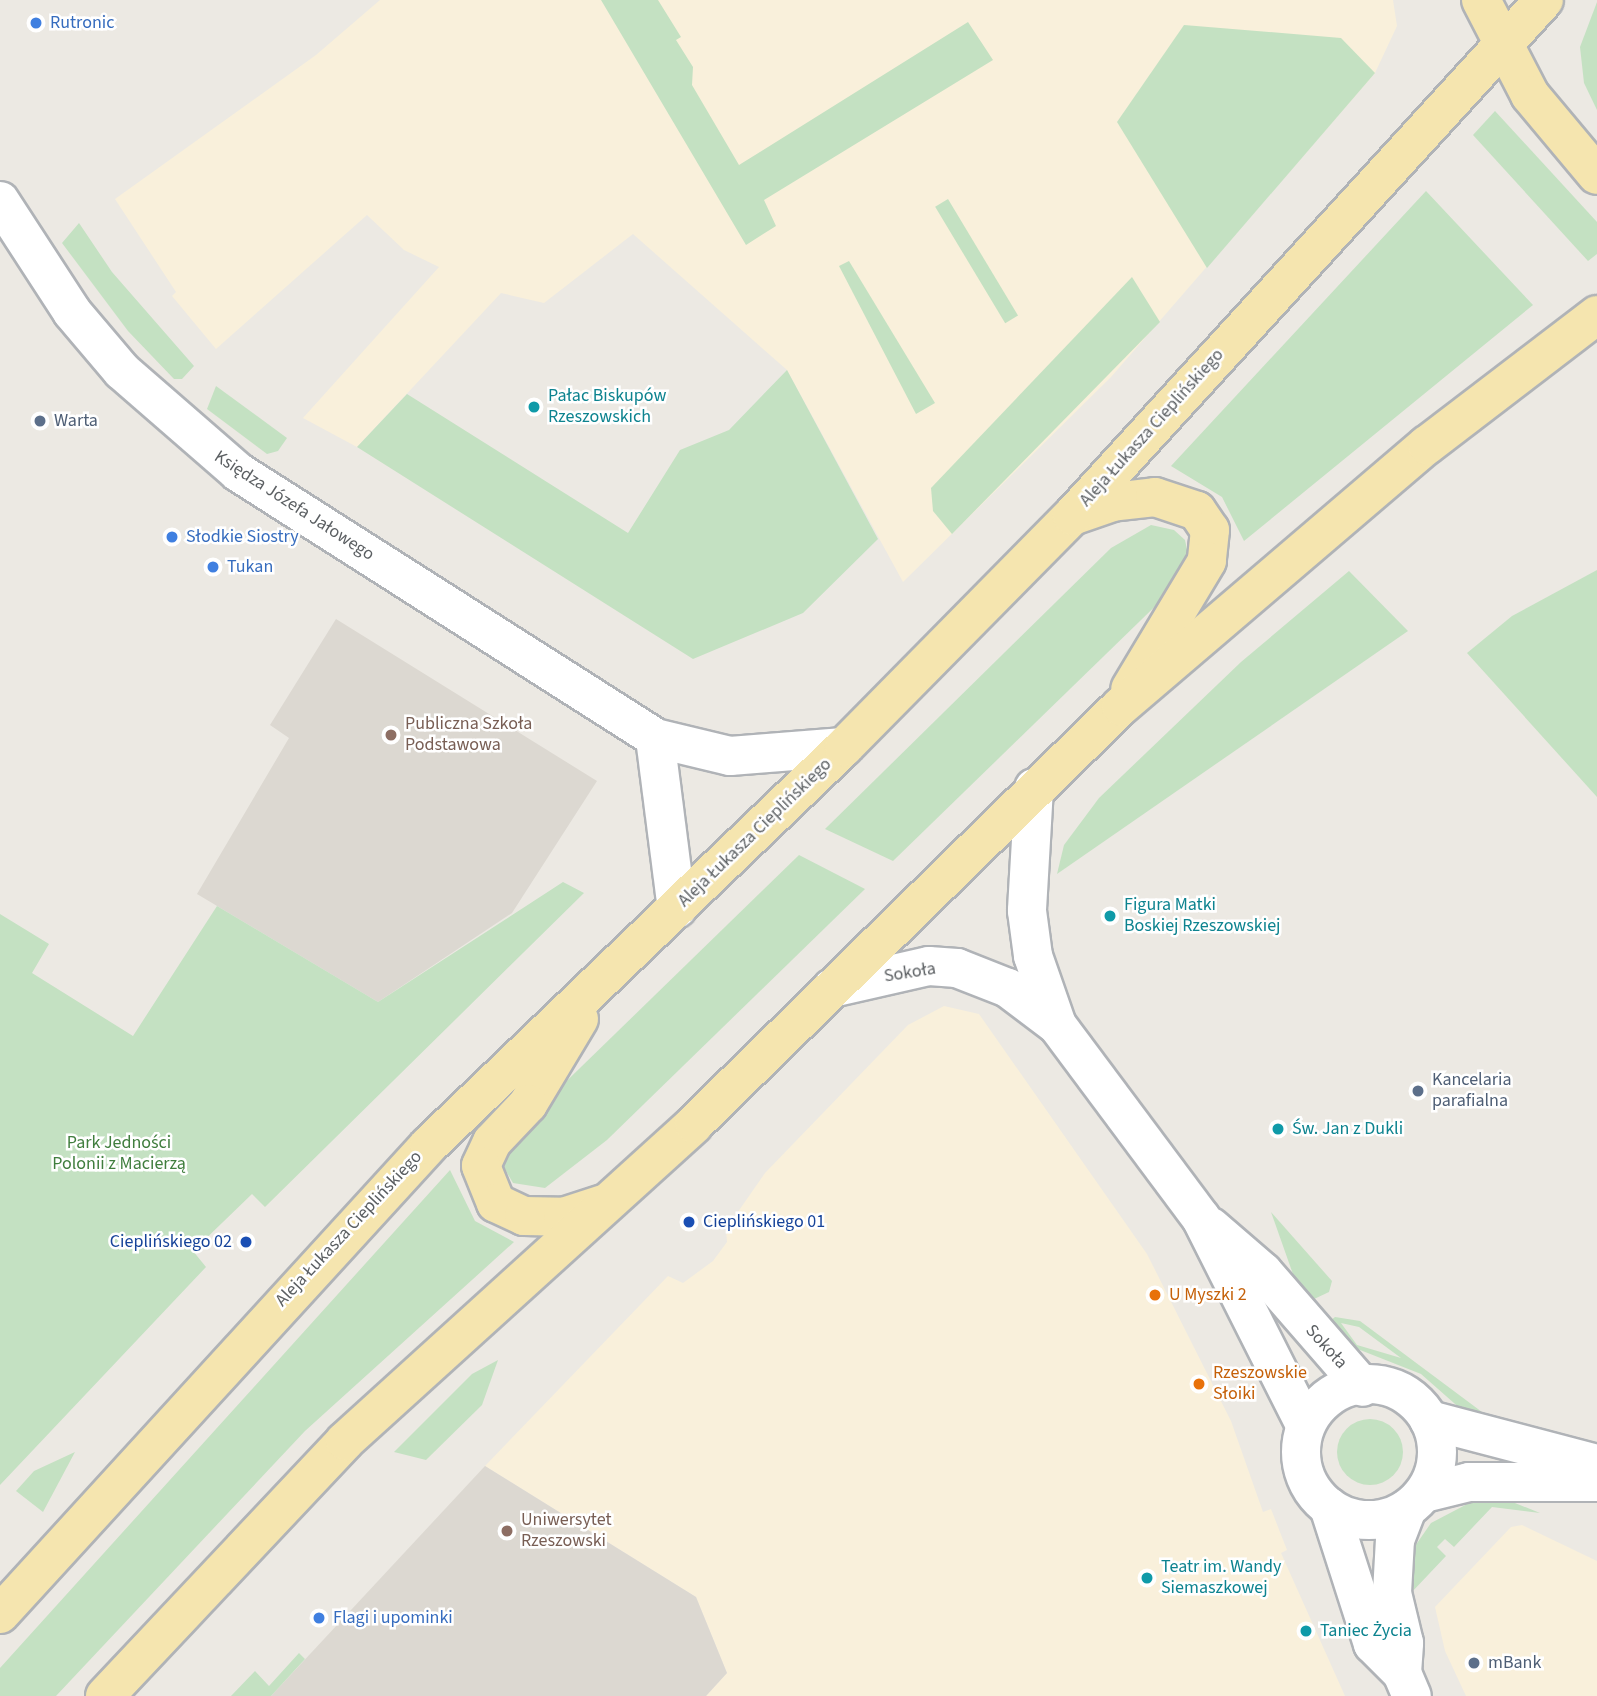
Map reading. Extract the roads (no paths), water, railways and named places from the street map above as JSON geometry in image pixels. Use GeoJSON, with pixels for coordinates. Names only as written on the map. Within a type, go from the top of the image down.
{"type":"FeatureCollection","features":[{"type":"Feature","properties":{"kind":"main road"},"geometry":{"type":"LineString","coordinates":[[1480,0],[1530,95],[1597,175]]}},
{"type":"Feature","properties":{"kind":"main road","name":"Aleja Łukasza Cieplińskiego"},"geometry":{"type":"LineString","coordinates":[[0,1614],[419,1155],[592,992],[844,747],[1072,516],[1544,0]]}},
{"type":"Feature","properties":{"kind":"main road"},"geometry":{"type":"LineString","coordinates":[[105,1696],[345,1441],[610,1203],[1121,706],[1427,445],[1597,315]]}},
{"type":"Feature","properties":{"kind":"main road"},"geometry":{"type":"LineString","coordinates":[[1072,516],[1112,502],[1155,497],[1197,510],[1210,530],[1207,561],[1160,631],[1121,706]]}},
{"type":"Feature","properties":{"kind":"main road"},"geometry":{"type":"LineString","coordinates":[[592,992],[547,1075],[492,1142],[481,1166],[495,1203],[524,1216],[563,1217],[610,1203]]}},
{"type":"Feature","properties":{"kind":"street","name":"Księdza Józefa Jałowego"},"geometry":{"type":"LineString","coordinates":[[0,201],[72,312],[186,431],[237,472],[655,738],[730,756],[844,747]]}},
{"type":"Feature","properties":{"kind":"street"},"geometry":{"type":"LineString","coordinates":[[655,738],[677,909]]}},
{"type":"Feature","properties":{"kind":"street","name":"Sokoła"},"geometry":{"type":"LineString","coordinates":[[1034,788],[1027,911],[1033,956],[1057,1025]]}},
{"type":"Feature","properties":{"kind":"street","name":"Sokoła"},"geometry":{"type":"LineString","coordinates":[[832,988],[929,966],[957,968],[1008,988],[1057,1025],[1201,1218],[1304,1423]]}},
{"type":"Feature","properties":{"kind":"street","name":"Sokoła"},"geometry":{"type":"LineString","coordinates":[[1201,1218],[1262,1272],[1363,1387]]}},
{"type":"Feature","properties":{"kind":"street"},"geometry":{"type":"LineString","coordinates":[[1407,1685],[1373,1644],[1329,1507],[1304,1469],[1304,1423],[1328,1397],[1363,1387],[1392,1389],[1429,1420],[1597,1464]]}},
{"type":"Feature","properties":{"kind":"street"},"geometry":{"type":"LineString","coordinates":[[1407,1685],[1404,1643],[1392,1593],[1395,1540],[1436,1466],[1429,1420]]}},
{"type":"Feature","properties":{"kind":"street"},"geometry":{"type":"LineString","coordinates":[[1329,1507],[1370,1521],[1469,1482],[1597,1482]]}},
{"type":"Feature","properties":{"kind":"place","name":"Rutronic"},"geometry":{"type":"Point","coordinates":[36,23]}},
{"type":"Feature","properties":{"kind":"place","name":"Pałac Biskupów Rzeszowskich"},"geometry":{"type":"Point","coordinates":[534,407]}},
{"type":"Feature","properties":{"kind":"place","name":"Warta"},"geometry":{"type":"Point","coordinates":[40,421]}},
{"type":"Feature","properties":{"kind":"place","name":"Słodkie Siostry"},"geometry":{"type":"Point","coordinates":[172,537]}},
{"type":"Feature","properties":{"kind":"place","name":"Tukan"},"geometry":{"type":"Point","coordinates":[213,567]}},
{"type":"Feature","properties":{"kind":"place","name":"Publiczna Szkoła Podstawowa"},"geometry":{"type":"Point","coordinates":[391,735]}},
{"type":"Feature","properties":{"kind":"place","name":"Figura Matki Boskiej Rzeszowskiej"},"geometry":{"type":"Point","coordinates":[1110,916]}},
{"type":"Feature","properties":{"kind":"place","name":"Kancelaria parafialna"},"geometry":{"type":"Point","coordinates":[1418,1091]}},
{"type":"Feature","properties":{"kind":"place","name":"Św. Jan z Dukli"},"geometry":{"type":"Point","coordinates":[1278,1129]}},
{"type":"Feature","properties":{"kind":"place","name":"Cieplińskiego 01"},"geometry":{"type":"Point","coordinates":[689,1222]}},
{"type":"Feature","properties":{"kind":"place","name":"Cieplińskiego 02"},"geometry":{"type":"Point","coordinates":[246,1242]}},
{"type":"Feature","properties":{"kind":"place","name":"U Myszki 2"},"geometry":{"type":"Point","coordinates":[1155,1295]}},
{"type":"Feature","properties":{"kind":"place","name":"Rzeszowskie Słoiki"},"geometry":{"type":"Point","coordinates":[1199,1384]}},
{"type":"Feature","properties":{"kind":"place","name":"Uniwersytet Rzeszowski"},"geometry":{"type":"Point","coordinates":[507,1531]}},
{"type":"Feature","properties":{"kind":"place","name":"Teatr im. Wandy Siemaszkowej"},"geometry":{"type":"Point","coordinates":[1147,1578]}},
{"type":"Feature","properties":{"kind":"place","name":"Flagi i upominki"},"geometry":{"type":"Point","coordinates":[319,1618]}},
{"type":"Feature","properties":{"kind":"place","name":"Taniec Życia"},"geometry":{"type":"Point","coordinates":[1306,1631]}},
{"type":"Feature","properties":{"kind":"place","name":"mBank"},"geometry":{"type":"Point","coordinates":[1474,1663]}},
{"type":"Feature","properties":{"kind":"park label","name":"Park Jedności Polonii z Macierzą"},"geometry":{"type":"Point","coordinates":[119,1154]}}]}
